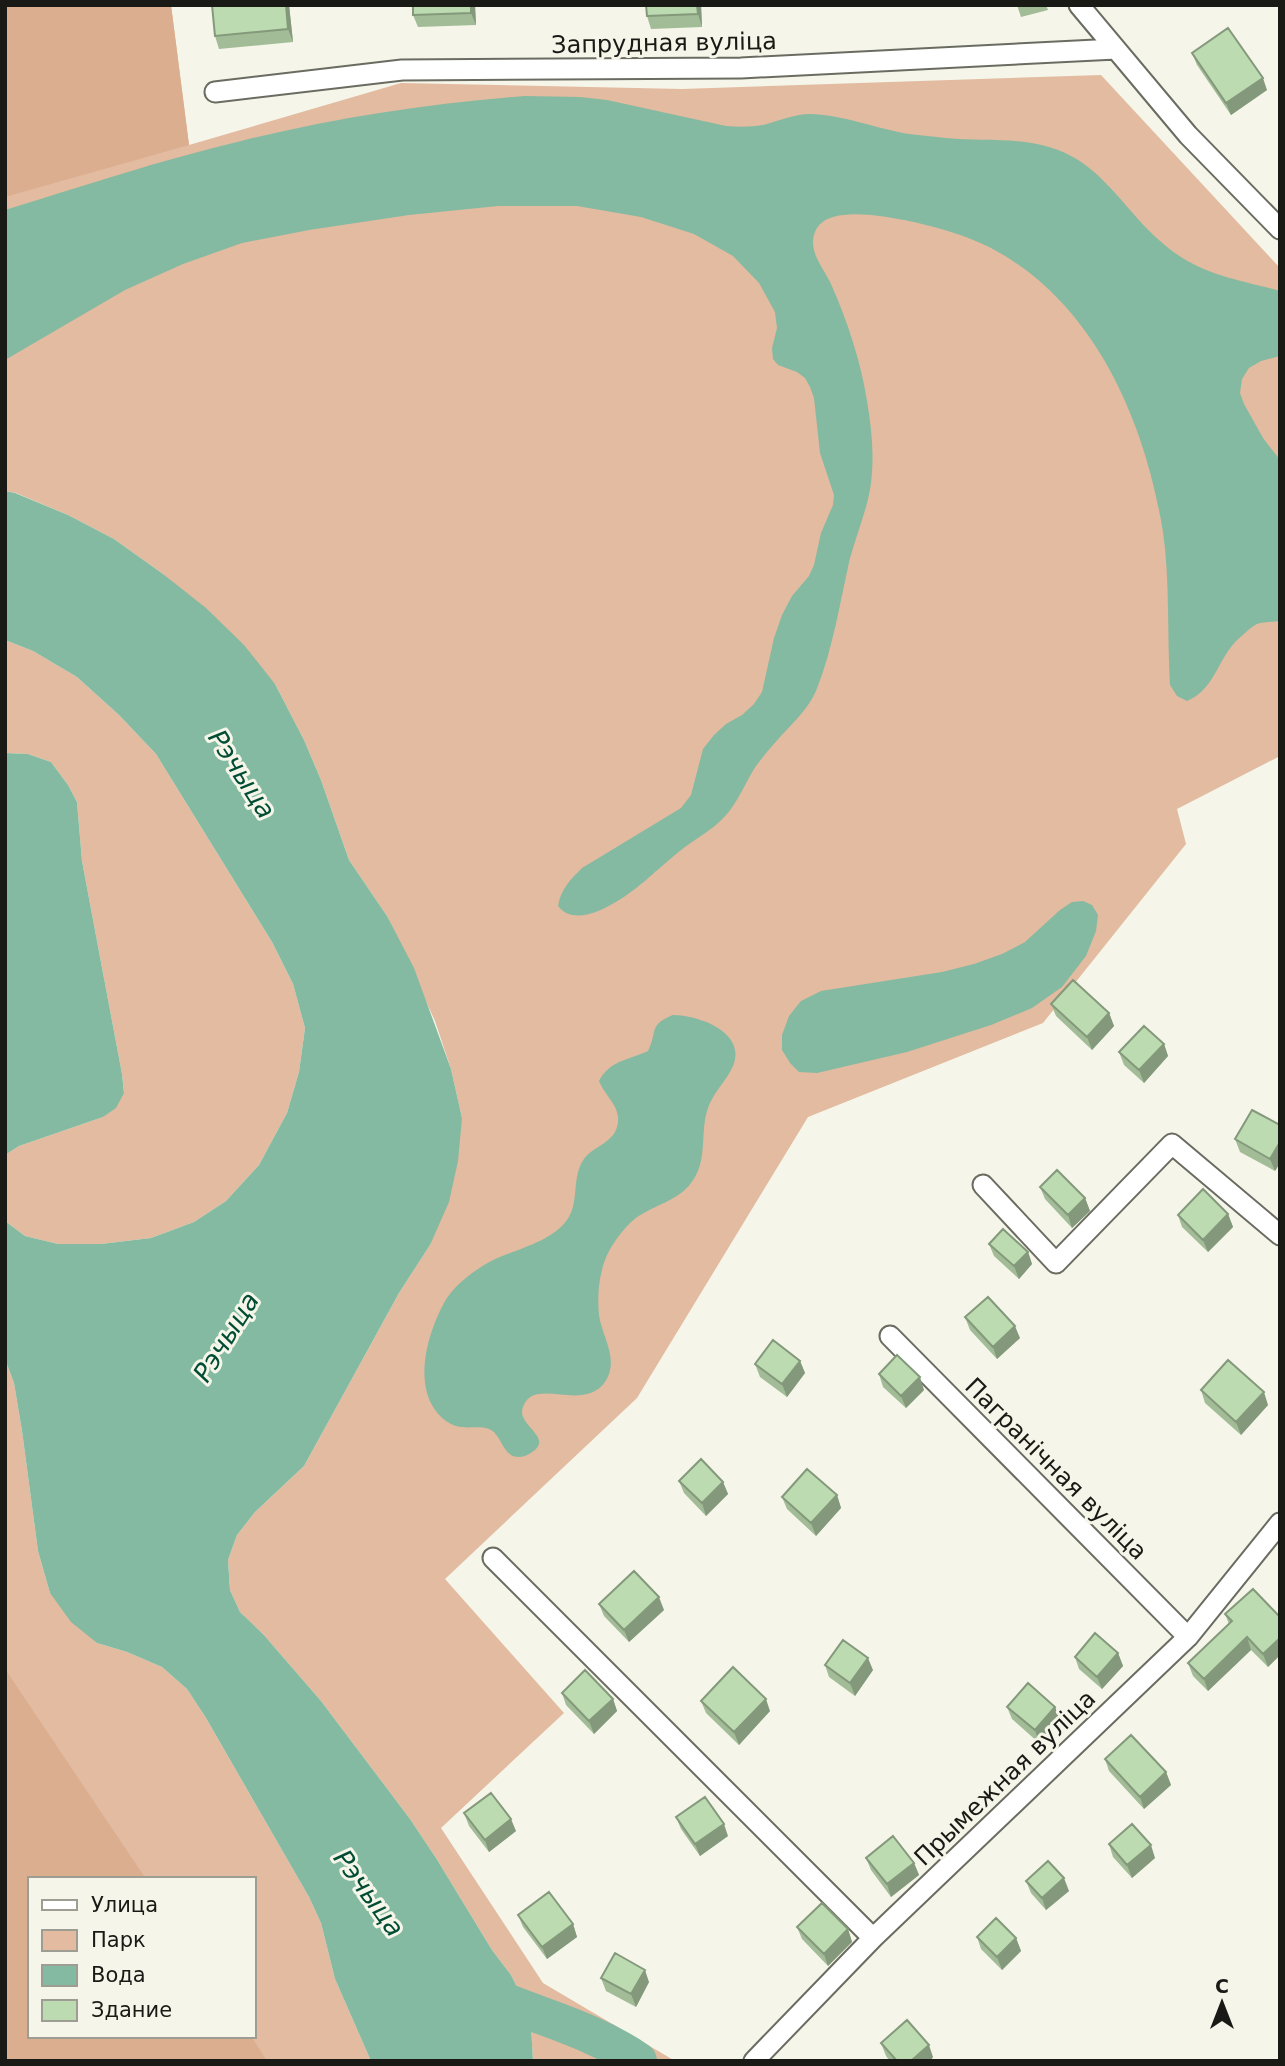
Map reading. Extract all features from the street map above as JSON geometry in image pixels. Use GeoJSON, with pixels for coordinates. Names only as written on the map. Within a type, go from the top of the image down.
{"type":"FeatureCollection","features":[{"type":"Feature","properties":{"kind":"street"},"geometry":{"type":"LineString","coordinates":[[1079,5],[1188,135],[1280,229]]}},
{"type":"Feature","properties":{"kind":"street","name":"Запрудная вуліца"},"geometry":{"type":"LineString","coordinates":[[215,92],[402,70],[741,68],[1116,49]]}},
{"type":"Feature","properties":{"kind":"street"},"geometry":{"type":"LineString","coordinates":[[983,1185],[1056,1263],[1172,1144],[1280,1235]]}},
{"type":"Feature","properties":{"kind":"street","name":"Пагранічная вуліца"},"geometry":{"type":"LineString","coordinates":[[890,1336],[1188,1637]]}},
{"type":"Feature","properties":{"kind":"street","name":"Прымежная вуліца"},"geometry":{"type":"LineString","coordinates":[[754,2061],[873,1938],[1188,1637],[1280,1523]]}},
{"type":"Feature","properties":{"kind":"street"},"geometry":{"type":"LineString","coordinates":[[493,1558],[873,1938]]}},
{"type":"Feature","properties":{"kind":"green space"},"geometry":{"type":"Polygon","coordinates":[[[5,5],[171,5],[189,145],[401,83],[682,89],[1101,75],[1280,268],[1280,756],[1177,809],[1186,844],[1043,1023],[808,1117],[637,1398],[445,1579],[564,1713],[441,1828],[543,1983],[675,2061],[533,2061],[531,2025],[524,2001],[511,1975],[492,1950],[436,1858],[321,1701],[263,1634],[240,1612],[230,1590],[228,1560],[237,1535],[255,1512],[304,1466],[399,1293],[430,1245],[462,1118],[451,1069],[435,1021],[387,916],[349,860],[321,780],[275,684],[163,574],[114,539],[68,515],[5,491],[5,5]]]}},
{"type":"Feature","properties":{"kind":"green space"},"geometry":{"type":"Polygon","coordinates":[[[5,640],[33,651],[77,677],[119,715],[156,754],[272,942],[293,984],[305,1028],[299,1072],[287,1113],[259,1165],[226,1201],[194,1222],[151,1238],[101,1244],[58,1244],[25,1236],[5,1221],[5,1155],[19,1146],[103,1117],[124,1092],[82,861],[77,802],[51,762],[28,754],[5,753],[5,640]]]}},
{"type":"Feature","properties":{"kind":"green space"},"geometry":{"type":"Polygon","coordinates":[[[5,1359],[14,1383],[38,1551],[50,1593],[97,1643],[162,1667],[187,1689],[309,1897],[321,1923],[335,1979],[371,2061],[5,2061],[5,1359]]]}},
{"type":"Feature","properties":{"kind":"shaded area"},"geometry":{"type":"Polygon","coordinates":[[[5,5],[171,5],[189,145],[5,197],[5,5]]]}},
{"type":"Feature","properties":{"kind":"shaded area"},"geometry":{"type":"Polygon","coordinates":[[[5,1669],[145,1877],[28,1877],[28,2038],[252,2038],[267,2061],[5,2061],[5,1669]]]}},
{"type":"Feature","properties":{"kind":"water"},"geometry":{"type":"Polygon","coordinates":[[[525,96],[607,100],[726,126],[758,126],[810,114],[846,119],[909,134],[1041,145],[1056,149],[1084,164],[1159,240],[1187,261],[1216,274],[1280,291],[1280,356],[1261,361],[1249,368],[1242,379],[1240,393],[1263,438],[1280,460],[1280,621],[1260,623],[1252,627],[1228,651],[1205,688],[1187,701],[1177,696],[1170,685],[1165,550],[1155,490],[1128,408],[1109,369],[1086,333],[1059,300],[1028,271],[991,248],[937,228],[894,218],[857,214],[833,217],[817,228],[813,247],[837,298],[857,356],[869,414],[872,468],[866,507],[850,558],[827,659],[816,691],[802,713],[759,762],[735,804],[717,824],[608,907],[593,913],[568,914],[558,906],[564,890],[574,877],[582,868],[681,808],[691,795],[703,749],[726,724],[754,704],[762,692],[782,615],[792,596],[809,576],[821,533],[833,505],[834,495],[820,453],[814,398],[810,387],[805,378],[778,365],[773,359],[772,348],[777,328],[775,312],[759,283],[733,256],[694,234],[641,217],[577,206],[498,206],[409,215],[242,243],[183,264],[125,290],[5,360],[5,210],[211,148],[311,125],[382,112],[525,96]]]}},
{"type":"Feature","properties":{"kind":"water"},"geometry":{"type":"Polygon","coordinates":[[[5,491],[68,515],[114,539],[163,574],[206,608],[244,645],[275,684],[321,780],[349,860],[387,916],[414,968],[451,1069],[462,1118],[458,1161],[449,1202],[430,1245],[399,1293],[304,1466],[255,1512],[237,1535],[228,1560],[230,1590],[240,1612],[263,1634],[321,1701],[436,1858],[492,1950],[511,1975],[524,2001],[531,2025],[533,2061],[371,2061],[335,1979],[321,1923],[309,1897],[187,1689],[162,1667],[97,1643],[71,1622],[50,1593],[38,1551],[14,1383],[5,1359],[5,1221],[25,1236],[58,1244],[101,1244],[151,1238],[194,1222],[226,1201],[259,1165],[287,1113],[299,1072],[305,1028],[293,984],[272,942],[156,754],[119,715],[77,677],[33,651],[5,640],[5,491]]]}},
{"type":"Feature","properties":{"kind":"water"},"geometry":{"type":"Polygon","coordinates":[[[5,753],[28,754],[51,762],[77,802],[82,861],[124,1093],[116,1108],[103,1117],[19,1146],[5,1155],[5,753]]]}},
{"type":"Feature","properties":{"kind":"water"},"geometry":{"type":"Polygon","coordinates":[[[1083,901],[1092,905],[1098,915],[1096,931],[1086,956],[1062,987],[1032,1008],[991,1025],[907,1052],[817,1073],[799,1072],[782,1050],[782,1035],[789,1016],[801,1001],[821,991],[942,972],[974,964],[1025,942],[1060,910],[1072,902],[1083,901]]]}},
{"type":"Feature","properties":{"kind":"water"},"geometry":{"type":"Polygon","coordinates":[[[673,1015],[695,1018],[718,1028],[733,1044],[735,1054],[733,1066],[707,1111],[700,1166],[686,1189],[632,1221],[608,1253],[601,1275],[598,1299],[599,1315],[611,1365],[605,1382],[596,1391],[584,1395],[537,1394],[529,1398],[522,1414],[538,1437],[539,1443],[537,1448],[527,1455],[513,1456],[506,1451],[491,1430],[452,1425],[435,1410],[428,1396],[425,1364],[437,1316],[447,1298],[465,1278],[491,1261],[549,1236],[567,1220],[573,1205],[580,1166],[588,1154],[613,1135],[618,1122],[614,1106],[599,1081],[614,1065],[648,1051],[657,1026],[673,1015]]]}},
{"type":"Feature","properties":{"kind":"building"},"geometry":{"type":"Polygon","coordinates":[[[212,5],[286,5],[288,29],[215,36],[212,5]]]}},
{"type":"Feature","properties":{"kind":"building"},"geometry":{"type":"Polygon","coordinates":[[[413,5],[471,5],[471,13],[413,15],[413,5]]]}},
{"type":"Feature","properties":{"kind":"building"},"geometry":{"type":"Polygon","coordinates":[[[646,5],[697,5],[698,14],[647,16],[646,5]]]}},
{"type":"Feature","properties":{"kind":"building"},"geometry":{"type":"Polygon","coordinates":[[[1228,28],[1263,78],[1226,103],[1192,53],[1228,28]]]}},
{"type":"Feature","properties":{"kind":"building"},"geometry":{"type":"Polygon","coordinates":[[[1073,980],[1109,1013],[1087,1037],[1051,1004],[1073,980]]]}},
{"type":"Feature","properties":{"kind":"building"},"geometry":{"type":"Polygon","coordinates":[[[1144,1026],[1164,1044],[1139,1070],[1119,1052],[1144,1026]]]}},
{"type":"Feature","properties":{"kind":"building"},"geometry":{"type":"Polygon","coordinates":[[[1252,1110],[1280,1125],[1280,1142],[1270,1159],[1235,1139],[1252,1110]]]}},
{"type":"Feature","properties":{"kind":"building"},"geometry":{"type":"Polygon","coordinates":[[[1057,1170],[1085,1198],[1068,1215],[1040,1187],[1057,1170]]]}},
{"type":"Feature","properties":{"kind":"building"},"geometry":{"type":"Polygon","coordinates":[[[1203,1189],[1228,1214],[1203,1240],[1178,1215],[1203,1189]]]}},
{"type":"Feature","properties":{"kind":"building"},"geometry":{"type":"Polygon","coordinates":[[[1003,1229],[1028,1252],[1014,1266],[989,1244],[1003,1229]]]}},
{"type":"Feature","properties":{"kind":"building"},"geometry":{"type":"Polygon","coordinates":[[[988,1297],[1015,1326],[993,1347],[965,1317],[988,1297]]]}},
{"type":"Feature","properties":{"kind":"building"},"geometry":{"type":"Polygon","coordinates":[[[773,1340],[800,1361],[782,1384],[755,1364],[773,1340]]]}},
{"type":"Feature","properties":{"kind":"building"},"geometry":{"type":"Polygon","coordinates":[[[897,1355],[920,1377],[901,1396],[879,1374],[897,1355]]]}},
{"type":"Feature","properties":{"kind":"building"},"geometry":{"type":"Polygon","coordinates":[[[1228,1360],[1264,1392],[1236,1422],[1201,1390],[1228,1360]]]}},
{"type":"Feature","properties":{"kind":"building"},"geometry":{"type":"Polygon","coordinates":[[[701,1459],[723,1482],[702,1503],[679,1481],[701,1459]]]}},
{"type":"Feature","properties":{"kind":"building"},"geometry":{"type":"Polygon","coordinates":[[[807,1469],[837,1495],[811,1523],[782,1497],[807,1469]]]}},
{"type":"Feature","properties":{"kind":"building"},"geometry":{"type":"Polygon","coordinates":[[[634,1571],[659,1597],[624,1630],[599,1604],[634,1571]]]}},
{"type":"Feature","properties":{"kind":"building"},"geometry":{"type":"Polygon","coordinates":[[[1253,1589],[1280,1617],[1280,1638],[1263,1654],[1247,1637],[1204,1679],[1188,1663],[1232,1621],[1225,1614],[1253,1589]]]}},
{"type":"Feature","properties":{"kind":"building"},"geometry":{"type":"Polygon","coordinates":[[[1095,1633],[1118,1653],[1097,1677],[1075,1657],[1095,1633]]]}},
{"type":"Feature","properties":{"kind":"building"},"geometry":{"type":"Polygon","coordinates":[[[843,1640],[868,1658],[850,1683],[825,1665],[843,1640]]]}},
{"type":"Feature","properties":{"kind":"building"},"geometry":{"type":"Polygon","coordinates":[[[733,1667],[766,1699],[734,1732],[701,1701],[733,1667]]]}},
{"type":"Feature","properties":{"kind":"building"},"geometry":{"type":"Polygon","coordinates":[[[585,1670],[613,1699],[589,1721],[562,1693],[585,1670]]]}},
{"type":"Feature","properties":{"kind":"building"},"geometry":{"type":"Polygon","coordinates":[[[1028,1683],[1055,1707],[1035,1730],[1007,1707],[1028,1683]]]}},
{"type":"Feature","properties":{"kind":"building"},"geometry":{"type":"Polygon","coordinates":[[[1131,1735],[1166,1772],[1140,1797],[1105,1759],[1131,1735]]]}},
{"type":"Feature","properties":{"kind":"building"},"geometry":{"type":"Polygon","coordinates":[[[491,1793],[511,1819],[485,1840],[464,1813],[491,1793]]]}},
{"type":"Feature","properties":{"kind":"building"},"geometry":{"type":"Polygon","coordinates":[[[705,1797],[724,1824],[695,1844],[676,1817],[705,1797]]]}},
{"type":"Feature","properties":{"kind":"building"},"geometry":{"type":"Polygon","coordinates":[[[1132,1824],[1151,1845],[1127,1865],[1109,1844],[1132,1824]]]}},
{"type":"Feature","properties":{"kind":"building"},"geometry":{"type":"Polygon","coordinates":[[[893,1836],[914,1863],[887,1884],[866,1858],[893,1836]]]}},
{"type":"Feature","properties":{"kind":"building"},"geometry":{"type":"Polygon","coordinates":[[[1048,1861],[1064,1878],[1042,1898],[1026,1881],[1048,1861]]]}},
{"type":"Feature","properties":{"kind":"building"},"geometry":{"type":"Polygon","coordinates":[[[549,1892],[573,1924],[542,1947],[518,1915],[549,1892]]]}},
{"type":"Feature","properties":{"kind":"building"},"geometry":{"type":"Polygon","coordinates":[[[822,1903],[848,1929],[824,1954],[797,1927],[822,1903]]]}},
{"type":"Feature","properties":{"kind":"building"},"geometry":{"type":"Polygon","coordinates":[[[996,1918],[1016,1938],[997,1957],[977,1937],[996,1918]]]}},
{"type":"Feature","properties":{"kind":"building"},"geometry":{"type":"Polygon","coordinates":[[[615,1953],[645,1970],[631,1994],[601,1978],[615,1953]]]}},
{"type":"Feature","properties":{"kind":"building"},"geometry":{"type":"Polygon","coordinates":[[[907,2020],[929,2045],[911,2061],[897,2061],[881,2043],[907,2020]]]}},
{"type":"Feature","properties":{"kind":"waterway","name":"Рэчыца"},"geometry":{"type":"LineString","coordinates":[[477,1990],[580,2030],[638,2061]]}}]}
